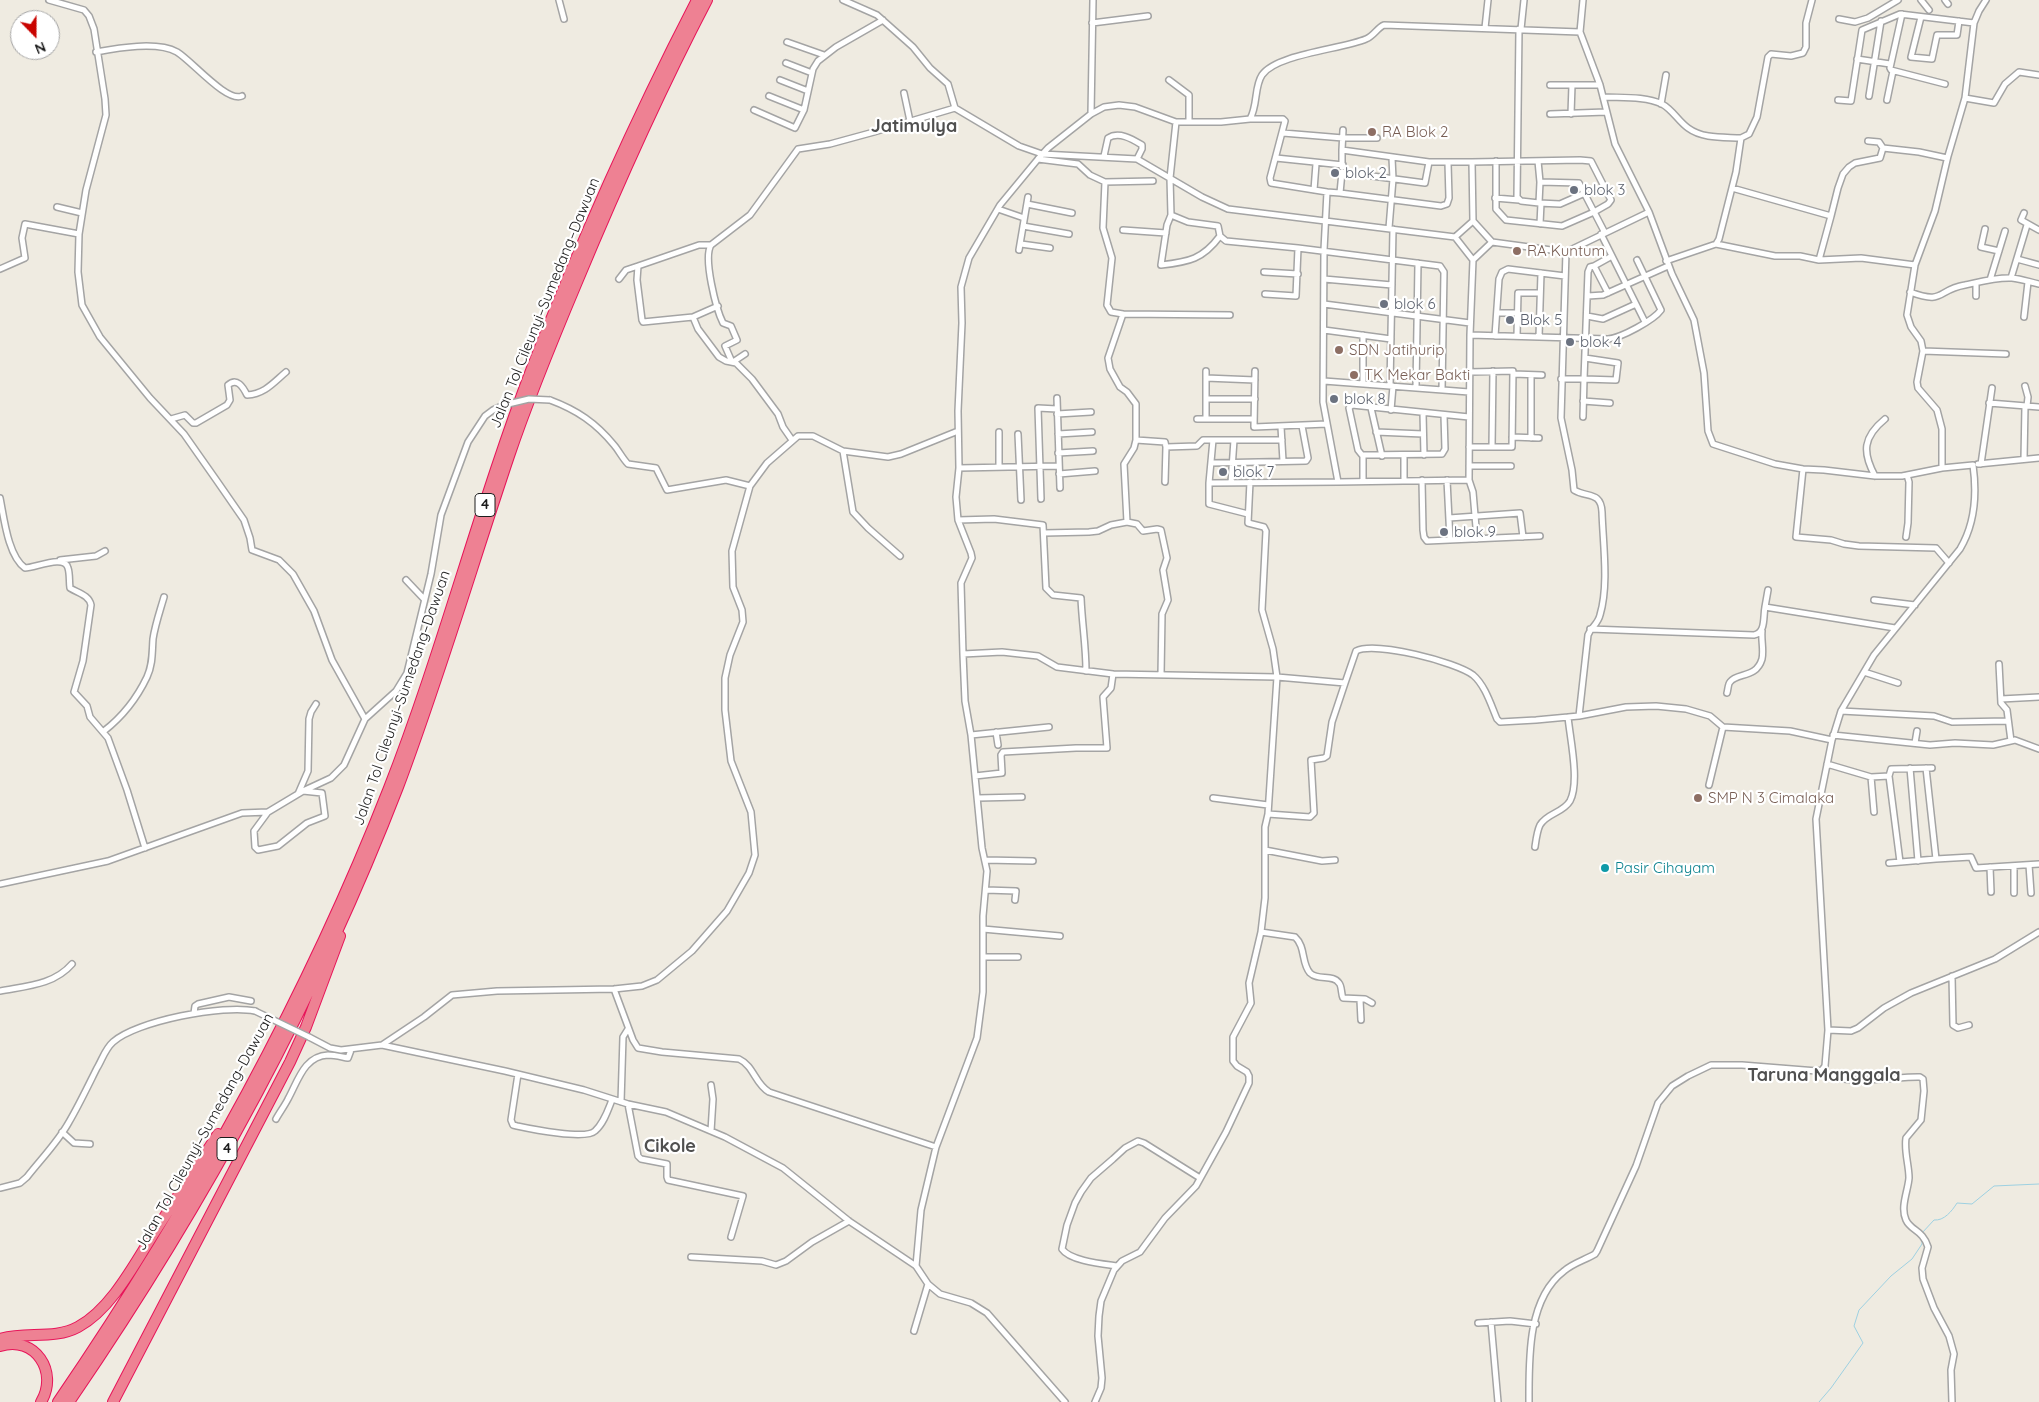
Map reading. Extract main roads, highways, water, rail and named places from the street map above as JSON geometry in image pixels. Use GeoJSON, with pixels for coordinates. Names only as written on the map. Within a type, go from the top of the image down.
{"type":"FeatureCollection","features":[{"type":"Feature","properties":{"kind":"highway","name":"Jalan Tol Cileunyi–Sumedang–Dawuan"},"geometry":{"type":"LineString","coordinates":[[58,1402],[120,1309],[177,1218],[238,1111],[287,1017],[351,877],[391,784],[532,369],[617,164],[644,105],[698,0]]}},
{"type":"Feature","properties":{"kind":"highway","name":"Jalan Tol Cileunyi–Sumedang–Dawuan"},"geometry":{"type":"LineString","coordinates":[[68,1402],[149,1280],[246,1115],[329,947],[382,827],[418,730],[510,454],[540,373],[622,176],[672,68],[708,0]]}},
{"type":"Feature","properties":{"kind":"highway"},"geometry":{"type":"LineString","coordinates":[[113,1402],[290,1062],[336,951],[358,880]]}},
{"type":"Feature","properties":{"kind":"highway"},"geometry":{"type":"LineString","coordinates":[[0,1339],[15,1336],[53,1335],[69,1331],[91,1318],[103,1306],[125,1279],[229,1117],[287,1017]]}},
{"type":"Feature","properties":{"kind":"highway"},"geometry":{"type":"LineString","coordinates":[[0,1346],[17,1344],[30,1349],[38,1355],[45,1366],[48,1376],[48,1387],[42,1402]]}},
{"type":"Feature","properties":{"kind":"waterway"},"geometry":{"type":"LineString","coordinates":[[1922,1233],[1934,1220],[1941,1219],[1947,1215],[1957,1203],[1972,1204],[1994,1186],[2039,1184]]}},
{"type":"Feature","properties":{"kind":"waterway"},"geometry":{"type":"LineString","coordinates":[[1819,1402],[1863,1343],[1854,1326],[1859,1310],[1891,1276],[1912,1259],[1922,1244],[1922,1239]]}},
{"type":"Feature","properties":{"kind":"place","name":"RA Blok 2"},"geometry":{"type":"Point","coordinates":[1372,132]}},
{"type":"Feature","properties":{"kind":"place","name":"blok 2"},"geometry":{"type":"Point","coordinates":[1335,173]}},
{"type":"Feature","properties":{"kind":"place","name":"blok 3"},"geometry":{"type":"Point","coordinates":[1574,190]}},
{"type":"Feature","properties":{"kind":"place","name":"RA Kuntum"},"geometry":{"type":"Point","coordinates":[1517,251]}},
{"type":"Feature","properties":{"kind":"place","name":"blok 6"},"geometry":{"type":"Point","coordinates":[1384,304]}},
{"type":"Feature","properties":{"kind":"place","name":"Blok 5"},"geometry":{"type":"Point","coordinates":[1510,320]}},
{"type":"Feature","properties":{"kind":"place","name":"blok 4"},"geometry":{"type":"Point","coordinates":[1570,342]}},
{"type":"Feature","properties":{"kind":"place","name":"SDN Jatihurip"},"geometry":{"type":"Point","coordinates":[1339,350]}},
{"type":"Feature","properties":{"kind":"place","name":"TK Mekar Bakti"},"geometry":{"type":"Point","coordinates":[1354,375]}},
{"type":"Feature","properties":{"kind":"place","name":"blok 8"},"geometry":{"type":"Point","coordinates":[1334,399]}},
{"type":"Feature","properties":{"kind":"place","name":"blok 7"},"geometry":{"type":"Point","coordinates":[1223,472]}},
{"type":"Feature","properties":{"kind":"place","name":"blok 9"},"geometry":{"type":"Point","coordinates":[1444,532]}},
{"type":"Feature","properties":{"kind":"place","name":"SMP N 3 Cimalaka"},"geometry":{"type":"Point","coordinates":[1698,798]}},
{"type":"Feature","properties":{"kind":"place","name":"Pasir Cihayam"},"geometry":{"type":"Point","coordinates":[1605,868]}},
{"type":"Feature","properties":{"kind":"district","name":"Jatimulya"},"geometry":{"type":"Point","coordinates":[914,127]}},
{"type":"Feature","properties":{"kind":"district","name":"Taruna Manggala"},"geometry":{"type":"Point","coordinates":[1824,1076]}},
{"type":"Feature","properties":{"kind":"district","name":"Cikole"},"geometry":{"type":"Point","coordinates":[670,1147]}}]}
